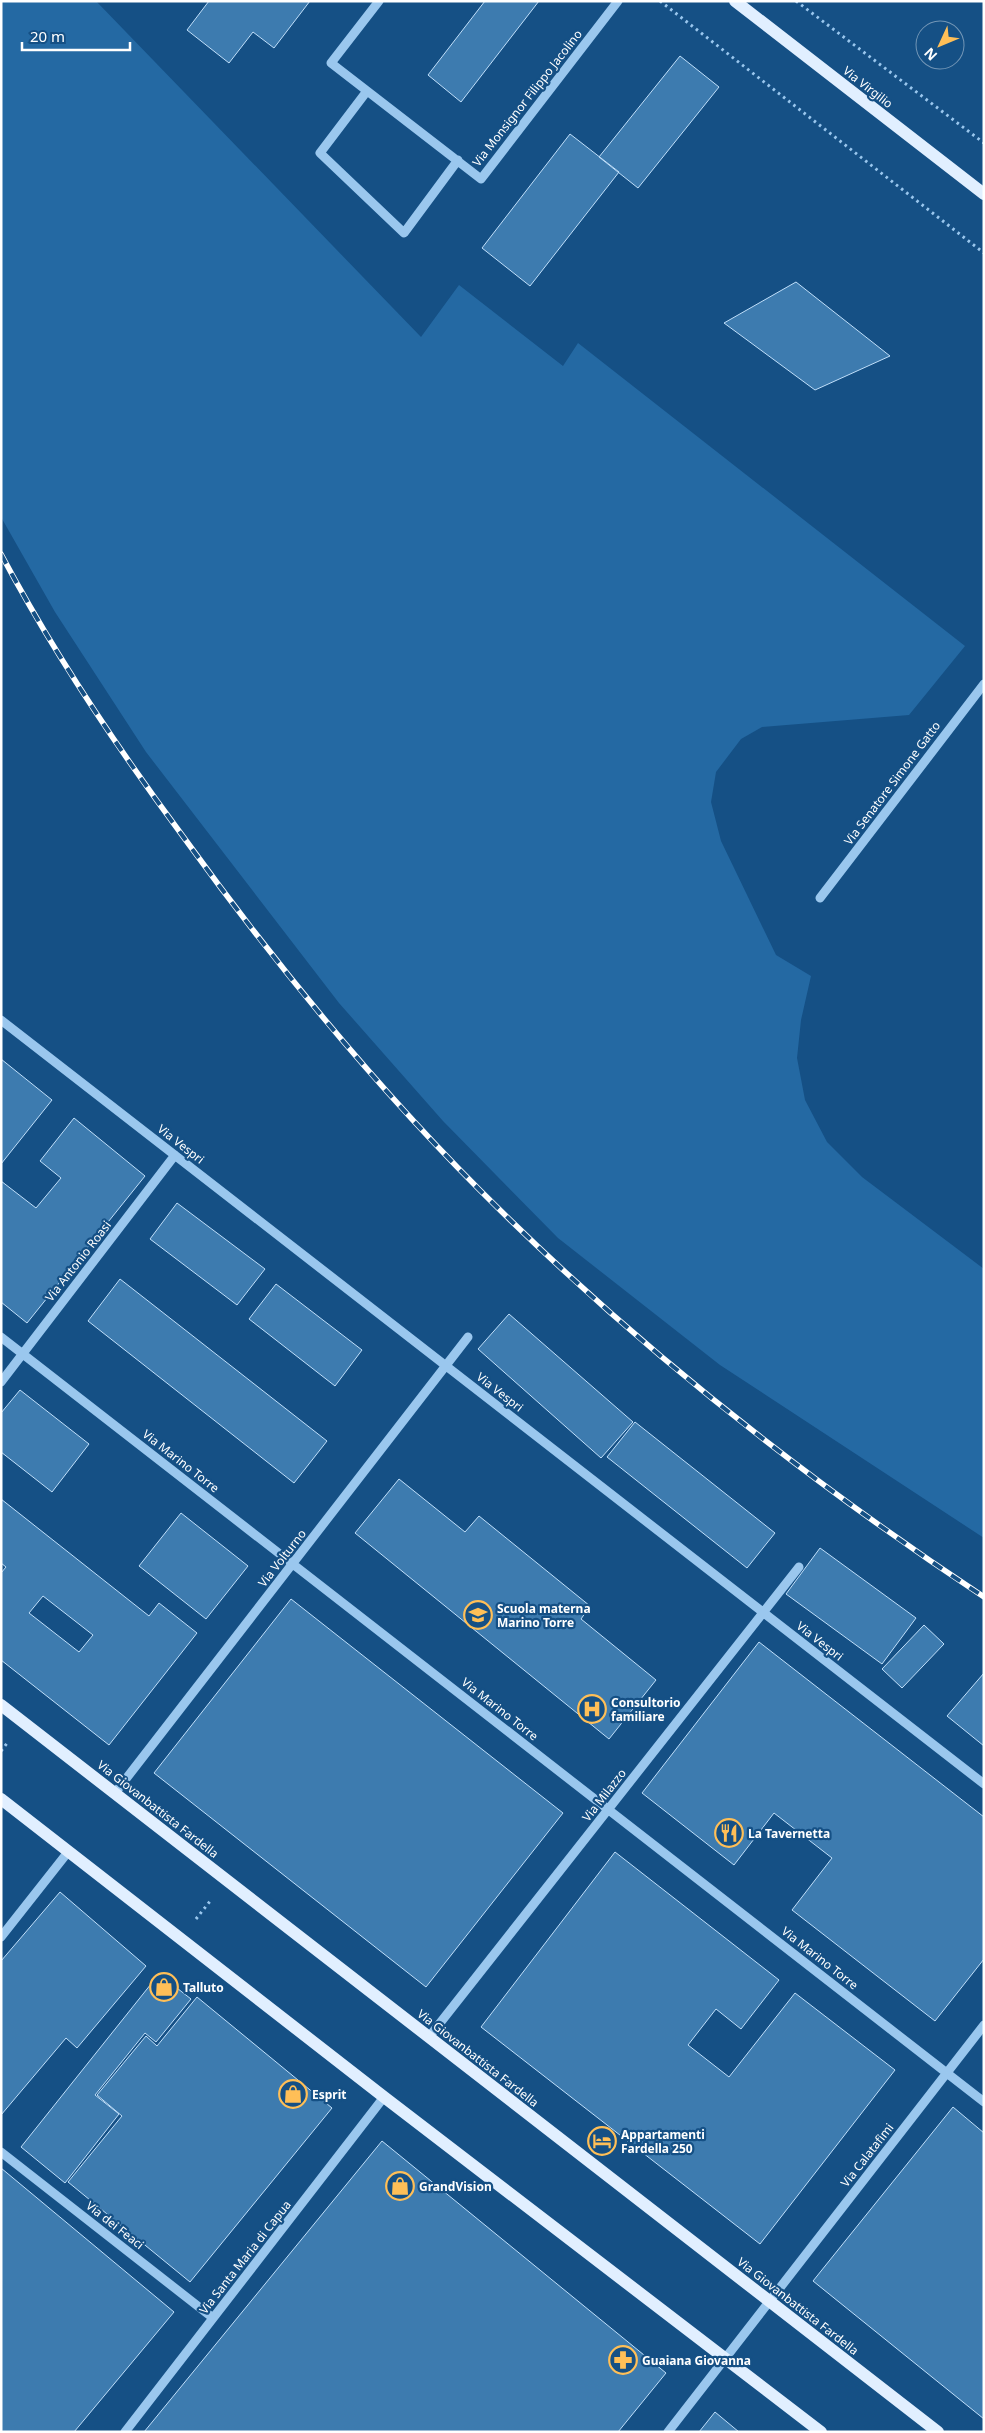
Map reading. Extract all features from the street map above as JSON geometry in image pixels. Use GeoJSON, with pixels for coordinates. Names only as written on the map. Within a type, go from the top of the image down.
{"type":"FeatureCollection","features":[{"type":"Feature","properties":{"kind":"main road","name":"Via Virgilio"},"geometry":{"type":"LineString","coordinates":[[735,1],[984,194]]}},
{"type":"Feature","properties":{"kind":"main road","name":"Via Giovanbattista Fardella"},"geometry":{"type":"LineString","coordinates":[[1,1705],[938,2432]]}},
{"type":"Feature","properties":{"kind":"main road"},"geometry":{"type":"LineString","coordinates":[[1,1799],[384,2097],[821,2432]]}},
{"type":"Feature","properties":{"kind":"street","name":"Via Monsignor Filippo Jacolino"},"geometry":{"type":"LineString","coordinates":[[379,1],[331,63],[481,179],[618,1]]}},
{"type":"Feature","properties":{"kind":"street"},"geometry":{"type":"LineString","coordinates":[[367,91],[320,153],[404,233],[458,160]]}},
{"type":"Feature","properties":{"kind":"street","name":"Via Senatore Simone Gatto"},"geometry":{"type":"LineString","coordinates":[[820,898],[984,684]]}},
{"type":"Feature","properties":{"kind":"street","name":"Via Vespri"},"geometry":{"type":"LineString","coordinates":[[1,1020],[984,1784]]}},
{"type":"Feature","properties":{"kind":"street","name":"Via Antonio Roasi"},"geometry":{"type":"LineString","coordinates":[[1,1382],[175,1155]]}},
{"type":"Feature","properties":{"kind":"street","name":"Via Marino Torre"},"geometry":{"type":"LineString","coordinates":[[1,1337],[984,2102]]}},
{"type":"Feature","properties":{"kind":"street","name":"Via Volturno"},"geometry":{"type":"LineString","coordinates":[[115,1793],[468,1337]]}},
{"type":"Feature","properties":{"kind":"street","name":"Via Milazzo"},"geometry":{"type":"LineString","coordinates":[[429,2037],[799,1567]]}},
{"type":"Feature","properties":{"kind":"street"},"geometry":{"type":"LineString","coordinates":[[1,1937],[68,1852]]}},
{"type":"Feature","properties":{"kind":"street","name":"Via Calatafimi"},"geometry":{"type":"LineString","coordinates":[[668,2432],[984,2025]]}},
{"type":"Feature","properties":{"kind":"street","name":"Via Santa Maria di Capua"},"geometry":{"type":"LineString","coordinates":[[125,2432],[384,2097]]}},
{"type":"Feature","properties":{"kind":"street","name":"Via dei Feaci"},"geometry":{"type":"LineString","coordinates":[[1,2152],[213,2318]]}},
{"type":"Feature","properties":{"kind":"path"},"geometry":{"type":"LineString","coordinates":[[660,1],[984,253]]}},
{"type":"Feature","properties":{"kind":"path"},"geometry":{"type":"LineString","coordinates":[[796,1],[984,143]]}},
{"type":"Feature","properties":{"kind":"path"},"geometry":{"type":"LineString","coordinates":[[181,1939],[226,1880]]}},
{"type":"Feature","properties":{"kind":"shaded area"},"geometry":{"type":"Polygon","coordinates":[[[1,1],[96,1],[421,337],[459,285],[563,366],[578,343],[965,646],[909,715],[762,727],[741,739],[716,772],[711,802],[721,841],[776,955],[811,976],[801,1020],[797,1058],[805,1100],[827,1142],[862,1177],[984,1269],[984,1538],[720,1365],[558,1238],[443,1121],[339,1003],[146,752],[55,612],[1,517],[1,1]]]}},
{"type":"Feature","properties":{"kind":"building"},"geometry":{"type":"Polygon","coordinates":[[[209,1],[310,1],[274,48],[253,32],[229,63],[187,30],[209,1]]]}},
{"type":"Feature","properties":{"kind":"building"},"geometry":{"type":"Polygon","coordinates":[[[485,1],[539,1],[461,102],[428,75],[485,1]]]}},
{"type":"Feature","properties":{"kind":"building"},"geometry":{"type":"Polygon","coordinates":[[[680,56],[719,87],[638,188],[599,157],[680,56]]]}},
{"type":"Feature","properties":{"kind":"building"},"geometry":{"type":"Polygon","coordinates":[[[570,134],[619,172],[530,286],[482,248],[570,134]]]}},
{"type":"Feature","properties":{"kind":"building"},"geometry":{"type":"Polygon","coordinates":[[[796,282],[890,356],[815,390],[724,323],[796,282]]]}},
{"type":"Feature","properties":{"kind":"building"},"geometry":{"type":"Polygon","coordinates":[[[1,1059],[52,1100],[1,1164],[1,1059]]]}},
{"type":"Feature","properties":{"kind":"building"},"geometry":{"type":"Polygon","coordinates":[[[74,1118],[145,1176],[27,1323],[1,1302],[1,1181],[36,1208],[61,1178],[40,1161],[74,1118]]]}},
{"type":"Feature","properties":{"kind":"building"},"geometry":{"type":"Polygon","coordinates":[[[177,1203],[265,1269],[237,1305],[150,1239],[177,1203]]]}},
{"type":"Feature","properties":{"kind":"building"},"geometry":{"type":"Polygon","coordinates":[[[120,1279],[327,1441],[294,1483],[88,1321],[120,1279]]]}},
{"type":"Feature","properties":{"kind":"building"},"geometry":{"type":"Polygon","coordinates":[[[276,1284],[362,1350],[335,1386],[249,1319],[276,1284]]]}},
{"type":"Feature","properties":{"kind":"building"},"geometry":{"type":"Polygon","coordinates":[[[509,1314],[633,1422],[601,1458],[478,1349],[509,1314]]]}},
{"type":"Feature","properties":{"kind":"building"},"geometry":{"type":"Polygon","coordinates":[[[20,1390],[89,1444],[52,1492],[1,1452],[1,1413],[20,1390]]]}},
{"type":"Feature","properties":{"kind":"building"},"geometry":{"type":"Polygon","coordinates":[[[635,1422],[775,1533],[747,1568],[607,1457],[635,1422]]]}},
{"type":"Feature","properties":{"kind":"building"},"geometry":{"type":"Polygon","coordinates":[[[399,1479],[465,1532],[479,1516],[590,1606],[581,1619],[656,1680],[609,1739],[355,1533],[399,1479]]]}},
{"type":"Feature","properties":{"kind":"building"},"geometry":{"type":"Polygon","coordinates":[[[1,1499],[149,1616],[159,1603],[197,1633],[109,1745],[1,1660],[1,1573],[6,1567],[1,1563],[1,1499]],[[43,1596],[29,1613],[79,1652],[93,1635],[43,1596]]]}},
{"type":"Feature","properties":{"kind":"building"},"geometry":{"type":"Polygon","coordinates":[[[181,1513],[248,1566],[206,1619],[139,1566],[181,1513]]]}},
{"type":"Feature","properties":{"kind":"building"},"geometry":{"type":"Polygon","coordinates":[[[820,1548],[916,1618],[882,1664],[786,1594],[820,1548]]]}},
{"type":"Feature","properties":{"kind":"building"},"geometry":{"type":"Polygon","coordinates":[[[291,1599],[563,1813],[426,1987],[154,1773],[291,1599]]]}},
{"type":"Feature","properties":{"kind":"building"},"geometry":{"type":"Polygon","coordinates":[[[924,1625],[944,1644],[902,1688],[882,1669],[924,1625]]]}},
{"type":"Feature","properties":{"kind":"building"},"geometry":{"type":"Polygon","coordinates":[[[759,1642],[984,1817],[984,1959],[935,2021],[792,1910],[832,1858],[774,1813],[734,1865],[642,1793],[759,1642]]]}},
{"type":"Feature","properties":{"kind":"building"},"geometry":{"type":"Polygon","coordinates":[[[984,1673],[984,1746],[947,1716],[984,1673]]]}},
{"type":"Feature","properties":{"kind":"building"},"geometry":{"type":"Polygon","coordinates":[[[615,1852],[779,1980],[741,2029],[716,2009],[688,2045],[729,2077],[795,1993],[895,2070],[760,2244],[481,2027],[615,1852]]]}},
{"type":"Feature","properties":{"kind":"building"},"geometry":{"type":"Polygon","coordinates":[[[60,1892],[146,1966],[77,2048],[66,2038],[1,2115],[1,1961],[60,1892]]]}},
{"type":"Feature","properties":{"kind":"building"},"geometry":{"type":"Polygon","coordinates":[[[159,1974],[191,1999],[156,2042],[145,2033],[95,2095],[119,2114],[65,2183],[21,2147],[159,1974]]]}},
{"type":"Feature","properties":{"kind":"building"},"geometry":{"type":"Polygon","coordinates":[[[197,1997],[332,2108],[190,2282],[68,2182],[122,2116],[97,2095],[146,2036],[157,2046],[197,1997]]]}},
{"type":"Feature","properties":{"kind":"building"},"geometry":{"type":"Polygon","coordinates":[[[953,2107],[984,2133],[984,2419],[813,2281],[953,2107]]]}},
{"type":"Feature","properties":{"kind":"building"},"geometry":{"type":"Polygon","coordinates":[[[382,2141],[666,2373],[618,2432],[144,2432],[382,2141]]]}},
{"type":"Feature","properties":{"kind":"building"},"geometry":{"type":"Polygon","coordinates":[[[1,2168],[174,2312],[74,2432],[1,2432],[1,2168]]]}},
{"type":"Feature","properties":{"kind":"building"},"geometry":{"type":"Polygon","coordinates":[[[715,2412],[739,2432],[699,2432],[715,2412]]]}},
{"type":"Feature","properties":{"kind":"railway"},"geometry":{"type":"LineString","coordinates":[[1,554],[42,627],[86,698],[218,885],[334,1030],[374,1077],[458,1168],[502,1212],[615,1317],[734,1416],[857,1509],[984,1597]]}},
{"type":"Feature","properties":{"kind":"place","name":"Scuola materna Marino Torre"},"geometry":{"type":"Point","coordinates":[478,1615]}},
{"type":"Feature","properties":{"kind":"place","name":"Consultorio familiare"},"geometry":{"type":"Point","coordinates":[592,1709]}},
{"type":"Feature","properties":{"kind":"place","name":"La Tavernetta"},"geometry":{"type":"Point","coordinates":[729,1833]}},
{"type":"Feature","properties":{"kind":"place","name":"Talluto"},"geometry":{"type":"Point","coordinates":[164,1987]}},
{"type":"Feature","properties":{"kind":"place","name":"Esprit"},"geometry":{"type":"Point","coordinates":[293,2094]}},
{"type":"Feature","properties":{"kind":"place","name":"Appartamenti Fardella 250"},"geometry":{"type":"Point","coordinates":[602,2141]}},
{"type":"Feature","properties":{"kind":"place","name":"GrandVision"},"geometry":{"type":"Point","coordinates":[400,2186]}},
{"type":"Feature","properties":{"kind":"place","name":"Guaiana Giovanna"},"geometry":{"type":"Point","coordinates":[623,2360]}}]}
